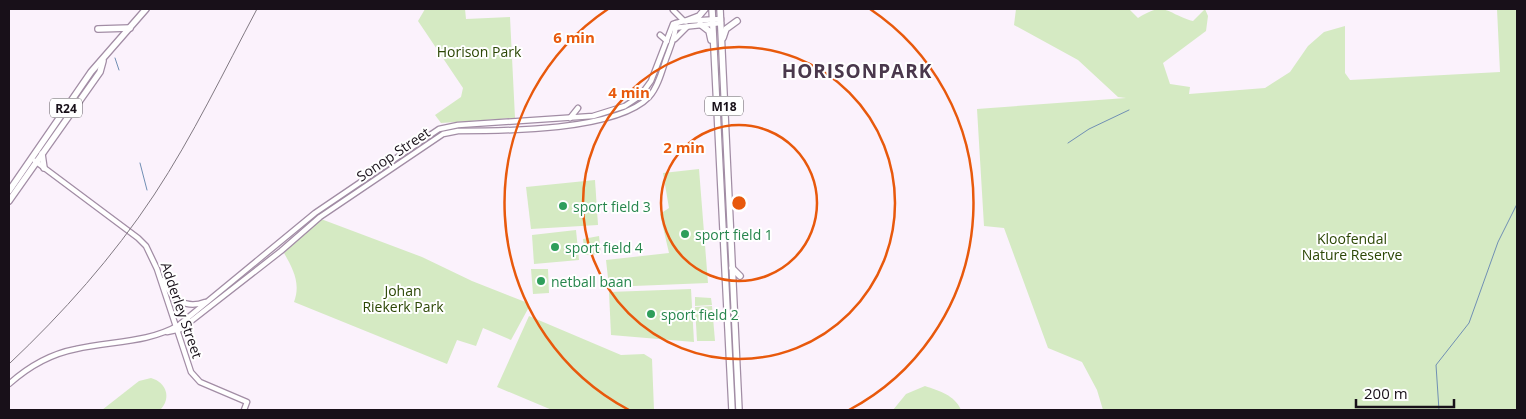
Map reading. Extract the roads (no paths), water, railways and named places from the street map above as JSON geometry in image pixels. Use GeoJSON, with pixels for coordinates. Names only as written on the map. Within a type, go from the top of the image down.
{"type":"FeatureCollection","features":[{"type":"Feature","properties":{"kind":"main road","name":"R24"},"geometry":{"type":"LineString","coordinates":[[9,201],[91,72],[103,61],[146,9]]}},
{"type":"Feature","properties":{"kind":"main road"},"geometry":{"type":"LineString","coordinates":[[687,22],[699,16],[705,9]]}},
{"type":"Feature","properties":{"kind":"main road","name":"M18"},"geometry":{"type":"LineString","coordinates":[[712,9],[732,410]]}},
{"type":"Feature","properties":{"kind":"main road","name":"M18"},"geometry":{"type":"LineString","coordinates":[[720,9],[739,410]]}},
{"type":"Feature","properties":{"kind":"main road"},"geometry":{"type":"LineString","coordinates":[[722,52],[724,33],[737,21]]}},
{"type":"Feature","properties":{"kind":"main road"},"geometry":{"type":"LineString","coordinates":[[700,24],[710,33],[714,54]]}},
{"type":"Feature","properties":{"kind":"main road"},"geometry":{"type":"LineString","coordinates":[[98,29],[130,28]]}},
{"type":"Feature","properties":{"kind":"main road","name":"R24"},"geometry":{"type":"LineString","coordinates":[[9,191],[34,160],[42,154],[100,72],[103,61]]}},
{"type":"Feature","properties":{"kind":"main road"},"geometry":{"type":"LineString","coordinates":[[42,154],[44,168]]}},
{"type":"Feature","properties":{"kind":"main road"},"geometry":{"type":"LineString","coordinates":[[732,268],[740,276]]}},
{"type":"Feature","properties":{"kind":"street"},"geometry":{"type":"LineString","coordinates":[[673,10],[687,22],[700,24],[721,21]]}},
{"type":"Feature","properties":{"kind":"street"},"geometry":{"type":"LineString","coordinates":[[670,46],[687,22]]}},
{"type":"Feature","properties":{"kind":"street"},"geometry":{"type":"LineString","coordinates":[[675,26],[687,22],[713,22]]}},
{"type":"Feature","properties":{"kind":"street","name":"Sonop Street"},"geometry":{"type":"LineString","coordinates":[[176,329],[315,213],[439,129],[458,125],[585,117],[614,110],[640,96],[651,81],[675,26]]}},
{"type":"Feature","properties":{"kind":"street","name":"Sonop Street"},"geometry":{"type":"LineString","coordinates":[[176,329],[250,276],[320,217],[443,134],[458,131],[585,123],[617,115],[643,103],[651,95],[658,82],[675,26]]}},
{"type":"Feature","properties":{"kind":"street"},"geometry":{"type":"LineString","coordinates":[[660,35],[667,41]]}},
{"type":"Feature","properties":{"kind":"street"},"geometry":{"type":"LineString","coordinates":[[570,118],[578,108],[585,117]]}},
{"type":"Feature","properties":{"kind":"street"},"geometry":{"type":"LineString","coordinates":[[576,124],[578,117],[585,123]]}},
{"type":"Feature","properties":{"kind":"street","name":"Adderley Street"},"geometry":{"type":"LineString","coordinates":[[34,160],[138,238],[149,252],[189,368],[197,379],[247,402],[244,410]]}},
{"type":"Feature","properties":{"kind":"street"},"geometry":{"type":"LineString","coordinates":[[149,252],[166,288],[173,297],[182,303],[191,305],[202,304],[213,298]]}},
{"type":"Feature","properties":{"kind":"street"},"geometry":{"type":"LineString","coordinates":[[9,384],[34,365],[68,350],[151,337],[176,329]]}},
{"type":"Feature","properties":{"kind":"waterway"},"geometry":{"type":"LineString","coordinates":[[115,58],[119,70]]}},
{"type":"Feature","properties":{"kind":"waterway"},"geometry":{"type":"LineString","coordinates":[[1068,143],[1089,129],[1129,110]]}},
{"type":"Feature","properties":{"kind":"waterway"},"geometry":{"type":"LineString","coordinates":[[140,163],[147,190]]}},
{"type":"Feature","properties":{"kind":"waterway"},"geometry":{"type":"LineString","coordinates":[[1439,410],[1436,365],[1469,323],[1498,242],[1517,204]]}},
{"type":"Feature","properties":{"kind":"railway"},"geometry":{"type":"LineString","coordinates":[[9,364],[49,325],[86,284],[138,218],[182,150],[257,9]]}},
{"type":"Feature","properties":{"kind":"place","name":"sport field 3"},"geometry":{"type":"Point","coordinates":[563,206]}},
{"type":"Feature","properties":{"kind":"place","name":"sport field 1"},"geometry":{"type":"Point","coordinates":[685,234]}},
{"type":"Feature","properties":{"kind":"place","name":"sport field 4"},"geometry":{"type":"Point","coordinates":[555,247]}},
{"type":"Feature","properties":{"kind":"place","name":"netball baan"},"geometry":{"type":"Point","coordinates":[541,281]}},
{"type":"Feature","properties":{"kind":"place","name":"sport field 2"},"geometry":{"type":"Point","coordinates":[651,314]}},
{"type":"Feature","properties":{"kind":"district","name":"HORISONPARK"},"geometry":{"type":"Point","coordinates":[857,71]}},
{"type":"Feature","properties":{"kind":"park label","name":"Horison Park"},"geometry":{"type":"Point","coordinates":[479,51]}},
{"type":"Feature","properties":{"kind":"park label","name":"Kloofendal Nature Reserve"},"geometry":{"type":"Point","coordinates":[1352,246]}},
{"type":"Feature","properties":{"kind":"park label","name":"Johan Riekerk Park"},"geometry":{"type":"Point","coordinates":[403,298]}}]}
